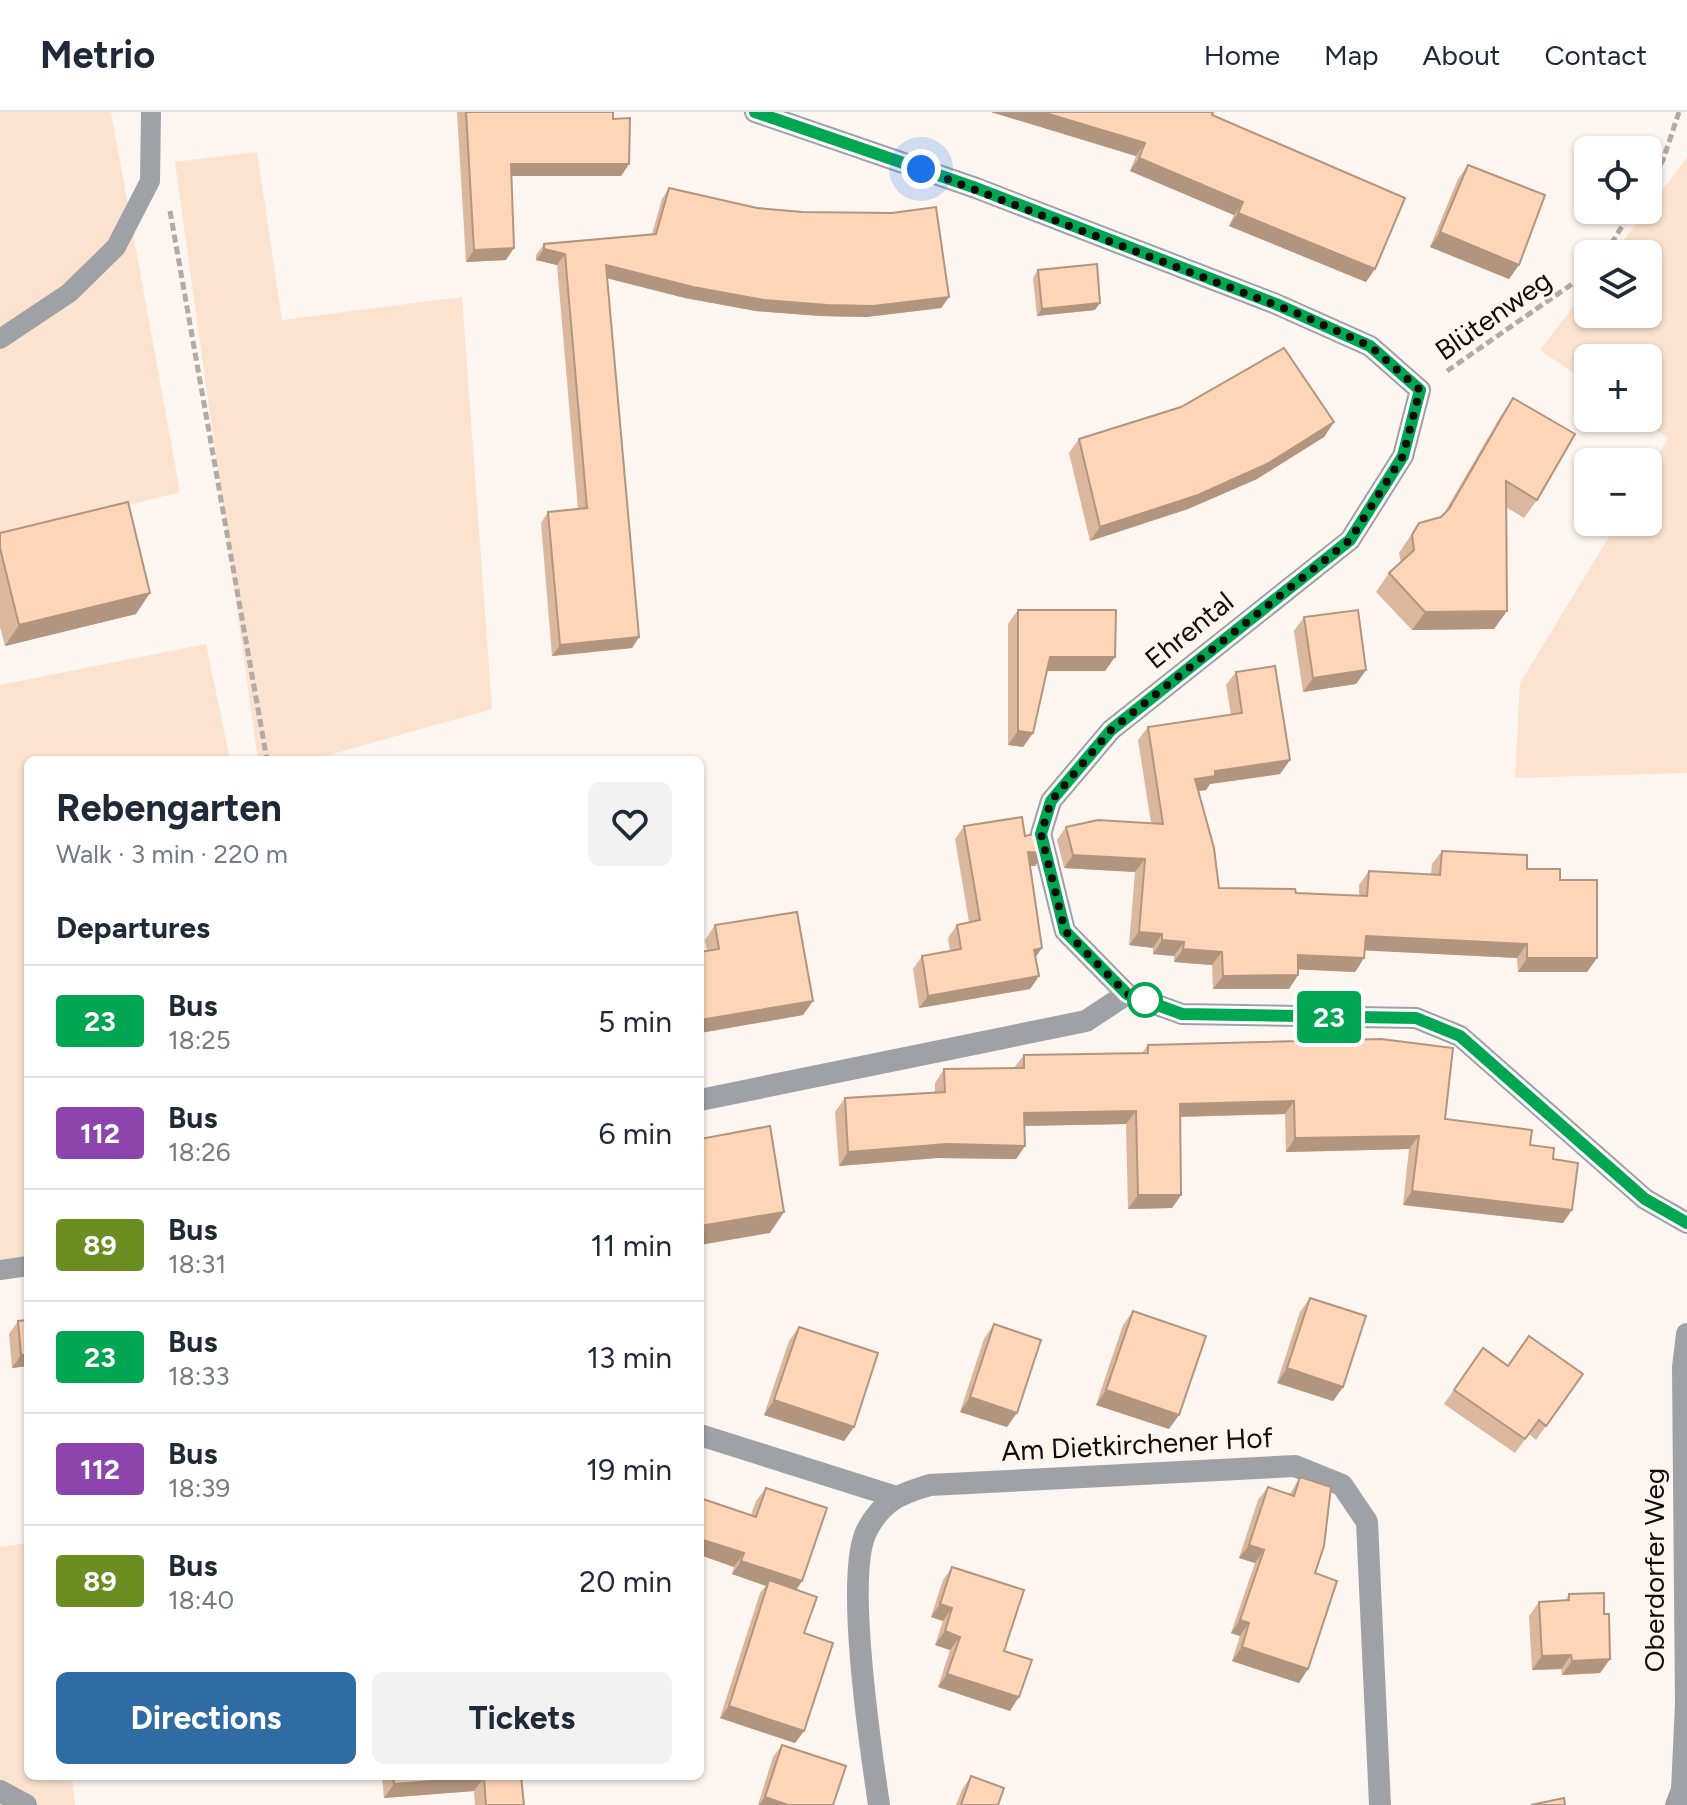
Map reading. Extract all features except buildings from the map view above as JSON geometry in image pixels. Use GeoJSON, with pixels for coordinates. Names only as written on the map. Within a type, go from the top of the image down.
{"type":"FeatureCollection","features":[{"type":"Feature","properties":{"kind":"street"},"geometry":{"type":"LineString","coordinates":[[755,112],[976,188],[1276,304],[1370,346],[1420,390]]}},
{"type":"Feature","properties":{"kind":"street","name":"Ehrental"},"geometry":{"type":"LineString","coordinates":[[1420,390],[1403,456],[1350,540],[1111,730],[1051,801],[1041,834],[1065,931],[1127,994],[1182,1014],[1416,1018],[1460,1036],[1645,1199],[1687,1223]]}},
{"type":"Feature","properties":{"kind":"street"},"geometry":{"type":"LineString","coordinates":[[704,1099],[1086,1021],[1127,994]]}},
{"type":"Feature","properties":{"kind":"street","name":"Oberdorfer Weg"},"geometry":{"type":"LineString","coordinates":[[1676,1805],[1682,1790],[1686,1704],[1683,1367],[1687,1334]]}},
{"type":"Feature","properties":{"kind":"street"},"geometry":{"type":"LineString","coordinates":[[704,1436],[893,1496],[866,1531],[857,1577],[869,1738],[879,1805]]}},
{"type":"Feature","properties":{"kind":"street","name":"Am Dietkirchener Hof"},"geometry":{"type":"LineString","coordinates":[[893,1496],[930,1485],[1295,1466],[1342,1485],[1367,1522],[1380,1805]]}},
{"type":"Feature","properties":{"kind":"street"},"geometry":{"type":"LineString","coordinates":[[0,1791],[26,1805]]}},
{"type":"Feature","properties":{"kind":"lane"},"geometry":{"type":"LineString","coordinates":[[0,339],[69,293],[116,247],[150,181],[151,112]]}},
{"type":"Feature","properties":{"kind":"lane"},"geometry":{"type":"LineString","coordinates":[[0,1270],[24,1267]]}},
{"type":"Feature","properties":{"kind":"path"},"geometry":{"type":"LineString","coordinates":[[1662,162],[1679,112]]}},
{"type":"Feature","properties":{"kind":"path"},"geometry":{"type":"LineString","coordinates":[[150,181],[170,205],[266,756]]}},
{"type":"Feature","properties":{"kind":"path","name":"Blütenweg"},"geometry":{"type":"LineString","coordinates":[[1420,390],[1574,283]]}},
{"type":"Feature","properties":{"kind":"shaded area"},"geometry":{"type":"Polygon","coordinates":[[[0,112],[111,112],[180,492],[0,538],[0,112]]]}},
{"type":"Feature","properties":{"kind":"shaded area"},"geometry":{"type":"Polygon","coordinates":[[[257,152],[282,320],[462,297],[492,709],[325,756],[257,756],[175,162],[257,152]]]}},
{"type":"Feature","properties":{"kind":"shaded area"},"geometry":{"type":"Polygon","coordinates":[[[1687,158],[1687,773],[1515,778],[1520,683],[1609,536],[1662,536],[1662,448],[1668,438],[1659,432],[1662,432],[1662,344],[1574,344],[1574,373],[1540,350],[1574,305],[1574,328],[1662,328],[1662,240],[1624,240],[1636,224],[1662,224],[1662,190],[1687,158]]]}},
{"type":"Feature","properties":{"kind":"shaded area"},"geometry":{"type":"Polygon","coordinates":[[[206,644],[229,756],[24,756],[24,1257],[0,1260],[0,685],[206,644]]]}},
{"type":"Feature","properties":{"kind":"shaded area"},"geometry":{"type":"Polygon","coordinates":[[[24,1544],[24,1780],[72,1780],[75,1805],[0,1805],[0,1547],[24,1544]]]}},
{"type":"Feature","properties":{"kind":"bus line","name":"23"},"geometry":{"type":"LineString","coordinates":[[755,112],[976,188],[1276,304],[1370,346],[1420,390],[1403,456],[1350,540],[1111,730],[1051,801],[1041,834],[1065,931],[1127,994],[1182,1014],[1416,1018],[1460,1036],[1645,1199],[1687,1223]]}},
{"type":"Feature","properties":{"kind":"route"},"geometry":{"type":"LineString","coordinates":[[921,169],[1299,314],[1370,346],[1420,390],[1403,456],[1350,540],[1111,730],[1051,801],[1041,834],[1065,931],[1127,994],[1155,1004],[1145,1000]]}}]}
